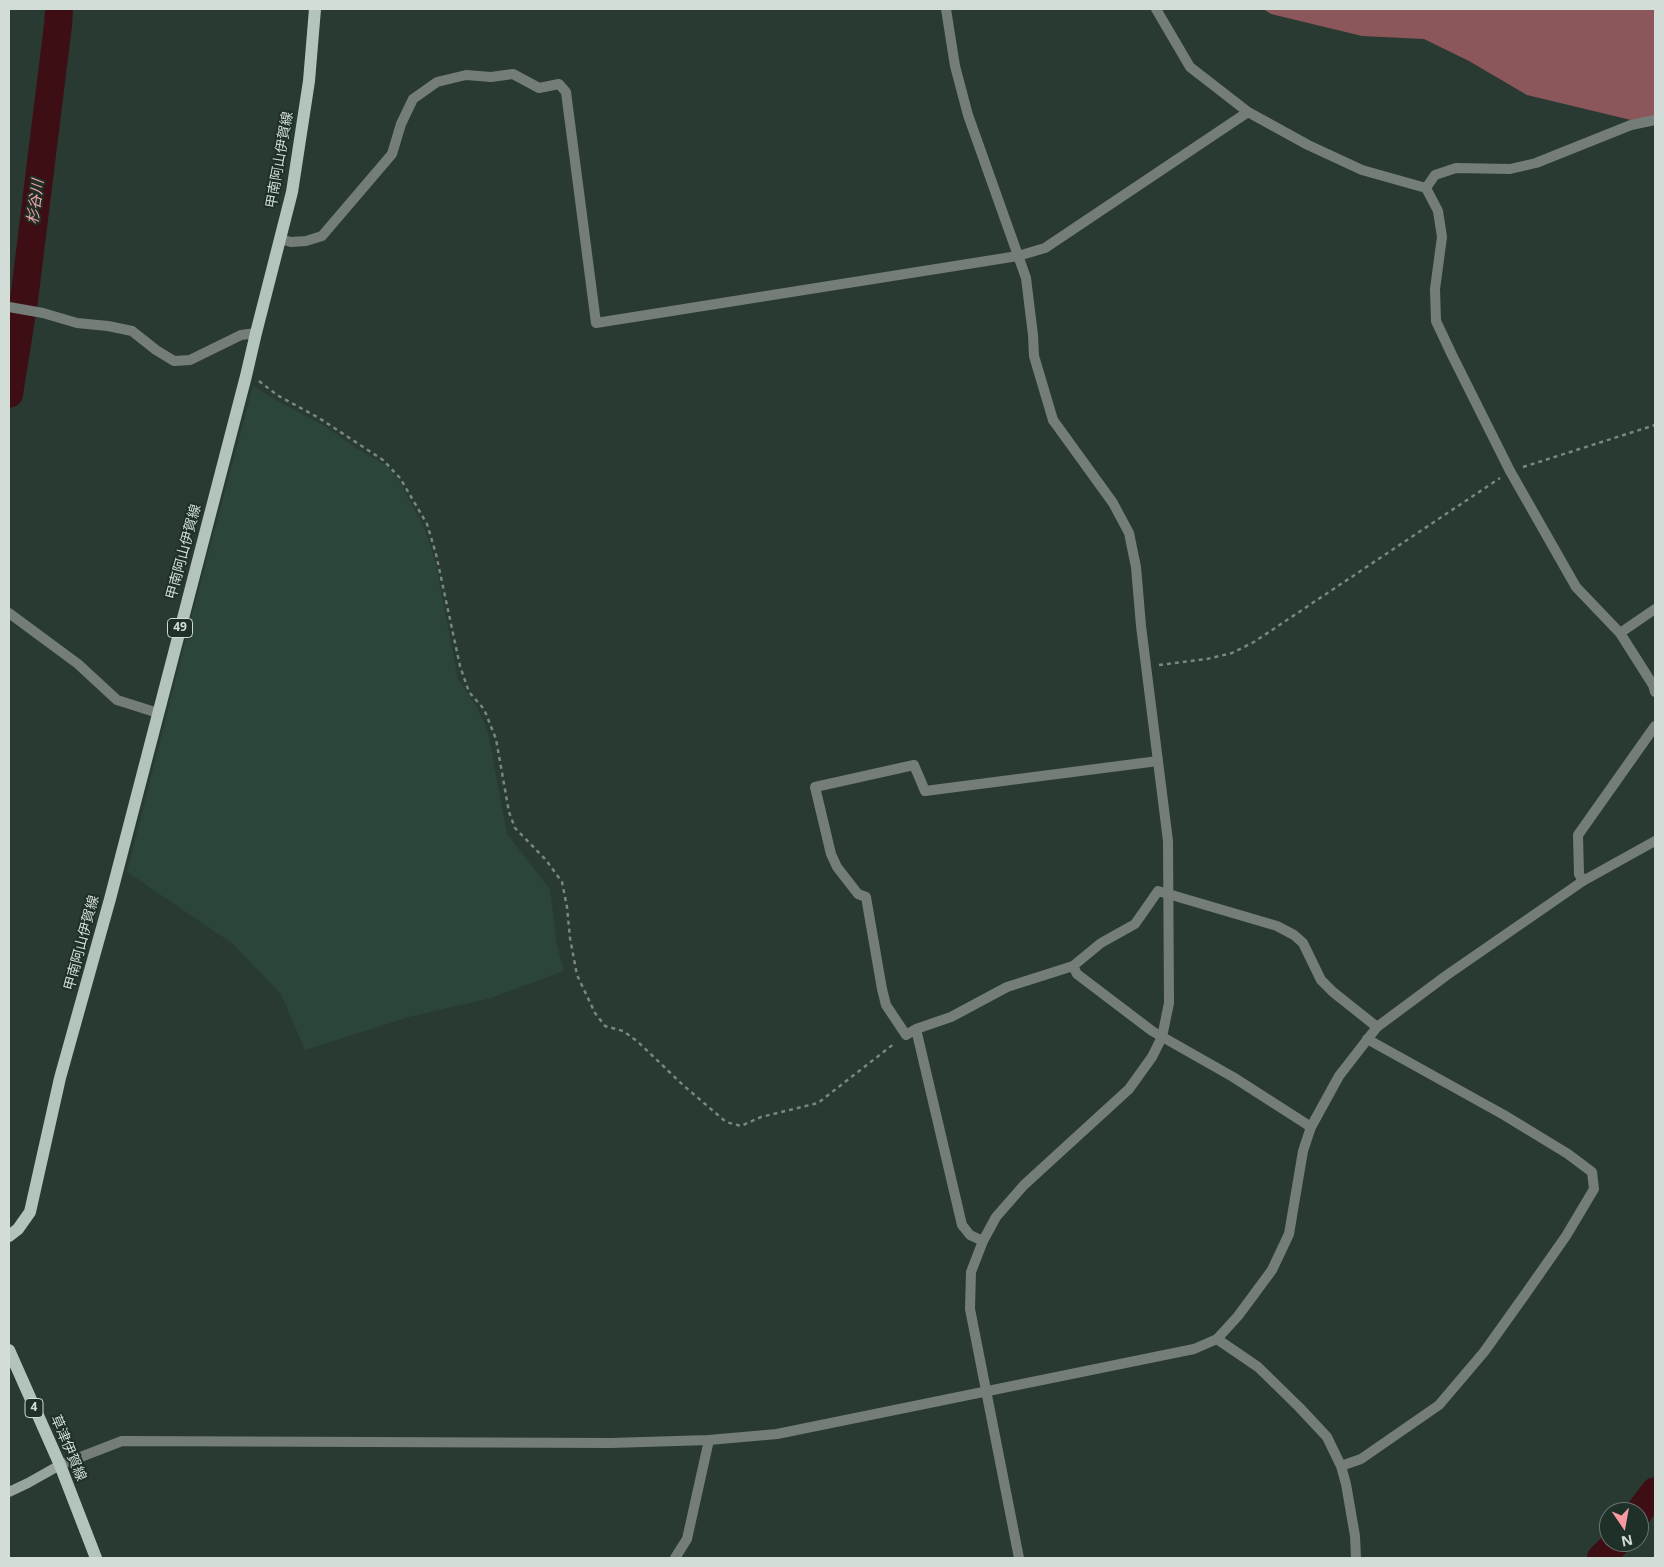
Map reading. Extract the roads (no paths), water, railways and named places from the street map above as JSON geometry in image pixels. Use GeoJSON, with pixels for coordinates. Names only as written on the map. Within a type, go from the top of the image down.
{"type":"FeatureCollection","features":[{"type":"Feature","properties":{"kind":"main road","name":"甲南阿山伊賀線"},"geometry":{"type":"LineString","coordinates":[[9,1236],[18,1229],[30,1212],[60,1078],[158,713],[292,192],[308,90],[315,9]]}},
{"type":"Feature","properties":{"kind":"main road","name":"草津伊賀線"},"geometry":{"type":"LineString","coordinates":[[9,1350],[60,1465],[96,1558]]}},
{"type":"Feature","properties":{"kind":"main road"},"geometry":{"type":"LineString","coordinates":[[9,1492],[28,1484],[60,1465]]}},
{"type":"Feature","properties":{"kind":"street"},"geometry":{"type":"LineString","coordinates":[[946,9],[955,66],[968,115],[1026,278],[1034,356],[1053,420],[1114,503],[1129,533],[1136,567],[1146,667],[1168,841],[1168,1003],[1162,1037],[1152,1057],[1129,1089],[1024,1186],[996,1217],[983,1241],[971,1272],[970,1309],[1019,1558]]}},
{"type":"Feature","properties":{"kind":"street"},"geometry":{"type":"LineString","coordinates":[[1156,9],[1190,67],[1248,112],[1308,145],[1362,170],[1426,188],[1438,211],[1442,237],[1435,289],[1436,321],[1510,471],[1576,586],[1620,633],[1655,692]]}},
{"type":"Feature","properties":{"kind":"street"},"geometry":{"type":"LineString","coordinates":[[280,239],[291,242],[306,242],[322,236],[392,154],[401,124],[413,99],[437,82],[466,76],[491,77],[513,74],[539,88],[559,84],[566,92],[596,323],[1018,256],[1045,248],[1248,112]]}},
{"type":"Feature","properties":{"kind":"street"},"geometry":{"type":"LineString","coordinates":[[1426,188],[1435,175],[1456,168],[1510,169],[1536,163],[1632,125],[1655,120]]}},
{"type":"Feature","properties":{"kind":"street"},"geometry":{"type":"LineString","coordinates":[[9,307],[43,313],[77,323],[132,331],[156,350],[174,360],[190,360],[241,335],[256,333]]}},
{"type":"Feature","properties":{"kind":"street"},"geometry":{"type":"LineString","coordinates":[[1620,633],[1655,609]]}},
{"type":"Feature","properties":{"kind":"street"},"geometry":{"type":"LineString","coordinates":[[9,613],[78,664],[117,700],[158,713]]}},
{"type":"Feature","properties":{"kind":"street"},"geometry":{"type":"LineString","coordinates":[[1583,881],[1580,874],[1578,835],[1655,726]]}},
{"type":"Feature","properties":{"kind":"street"},"geometry":{"type":"LineString","coordinates":[[1158,761],[925,791],[914,765],[815,786],[831,854],[837,867],[858,894],[866,897],[886,1005],[906,1035],[916,1029],[951,1017],[1007,986],[1073,966],[1101,943],[1135,924],[1158,891],[1277,926],[1294,935],[1303,943],[1321,980],[1377,1027]]}},
{"type":"Feature","properties":{"kind":"street"},"geometry":{"type":"LineString","coordinates":[[60,1465],[122,1441],[611,1443],[709,1440],[777,1434],[1194,1349],[1217,1339],[1238,1316],[1272,1270],[1289,1234],[1303,1151],[1311,1127],[1339,1076],[1366,1039],[1377,1027],[1447,975],[1583,881],[1655,842]]}},
{"type":"Feature","properties":{"kind":"street"},"geometry":{"type":"LineString","coordinates":[[1073,966],[1077,974],[1152,1031],[1233,1077],[1311,1127]]}},
{"type":"Feature","properties":{"kind":"street"},"geometry":{"type":"LineString","coordinates":[[916,1029],[962,1225],[970,1235],[983,1241]]}},
{"type":"Feature","properties":{"kind":"street"},"geometry":{"type":"LineString","coordinates":[[1341,1466],[1361,1459],[1440,1405],[1484,1352],[1524,1296],[1566,1236],[1594,1189],[1592,1172],[1568,1154],[1504,1115],[1366,1039]]}},
{"type":"Feature","properties":{"kind":"street"},"geometry":{"type":"LineString","coordinates":[[1217,1339],[1258,1367],[1327,1437],[1341,1466],[1346,1484],[1355,1536],[1356,1558]]}},
{"type":"Feature","properties":{"kind":"street"},"geometry":{"type":"LineString","coordinates":[[674,1558],[687,1539],[709,1440]]}},
{"type":"Feature","properties":{"kind":"waterway","name":"杉谷川"},"geometry":{"type":"LineString","coordinates":[[9,394],[24,300],[59,9]]}},
{"type":"Feature","properties":{"kind":"waterway"},"geometry":{"type":"LineString","coordinates":[[1647,1502],[1655,1491]]}},
{"type":"Feature","properties":{"kind":"waterway"},"geometry":{"type":"LineString","coordinates":[[1601,1558],[1607,1552]]}}]}
